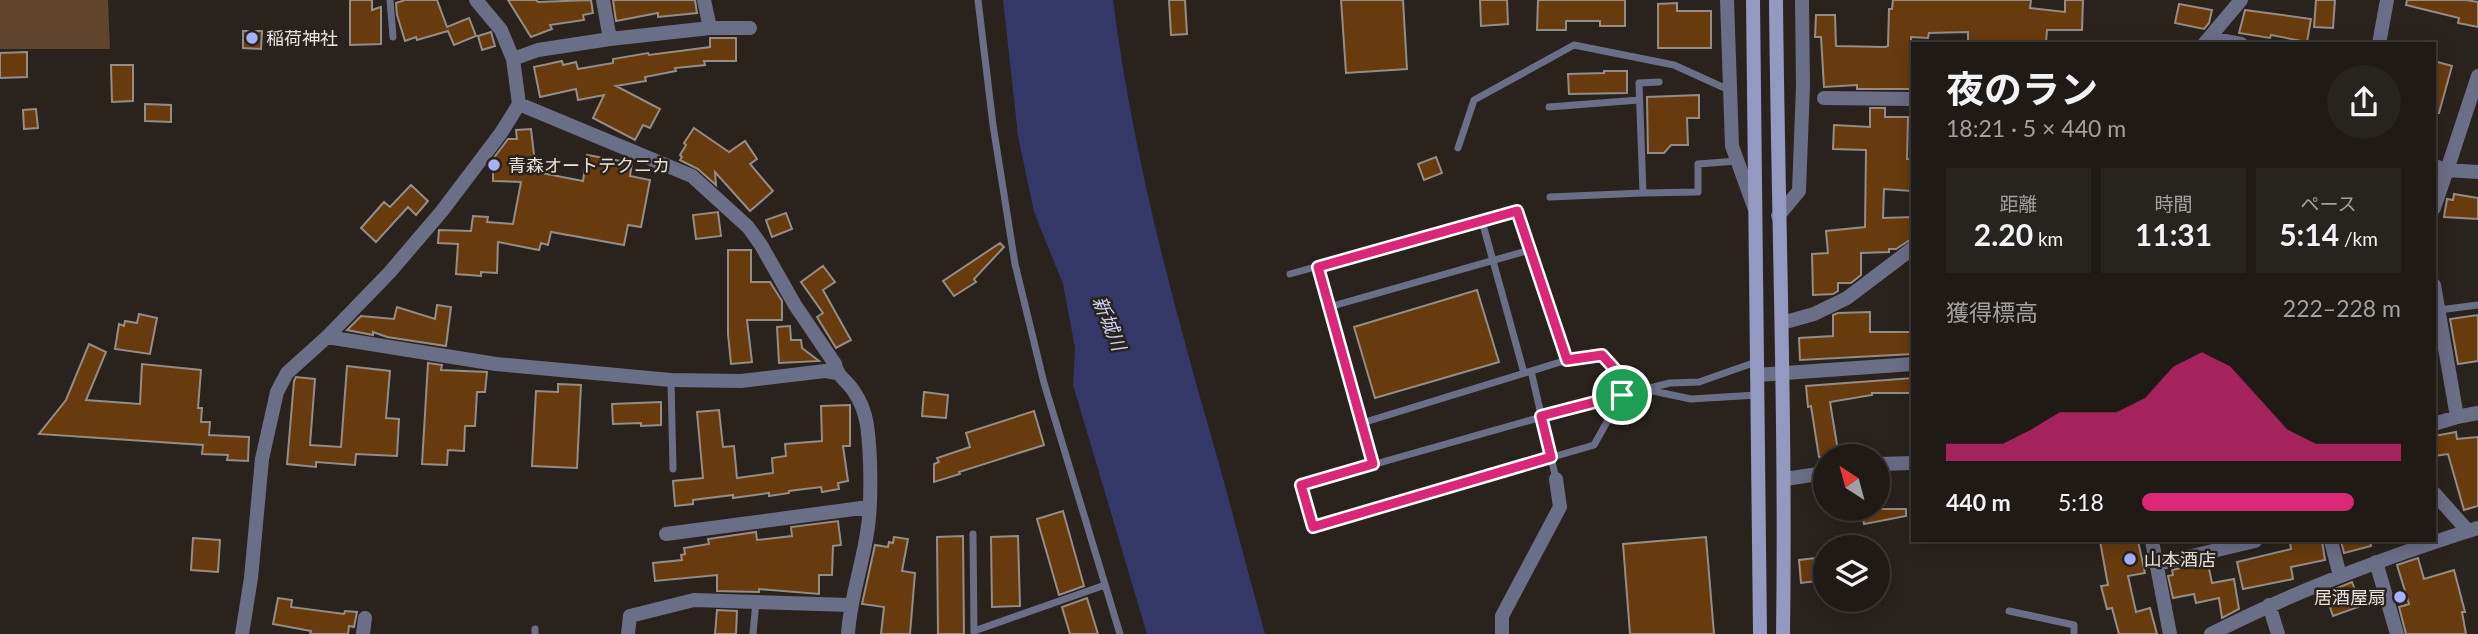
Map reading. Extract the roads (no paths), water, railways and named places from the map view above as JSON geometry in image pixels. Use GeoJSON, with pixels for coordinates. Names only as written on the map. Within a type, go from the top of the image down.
{"type":"FeatureCollection","features":[{"type":"Feature","properties":{"kind":"street"},"geometry":{"type":"LineString","coordinates":[[242,634],[251,578],[262,459],[277,392],[286,373],[327,337],[390,272],[442,211],[501,133],[519,104],[513,59],[501,30],[476,0]]}},
{"type":"Feature","properties":{"kind":"street"},"geometry":{"type":"LineString","coordinates":[[603,0],[610,39]]}},
{"type":"Feature","properties":{"kind":"street"},"geometry":{"type":"LineString","coordinates":[[705,0],[710,28]]}},
{"type":"Feature","properties":{"kind":"street"},"geometry":{"type":"LineString","coordinates":[[1727,0],[1732,146],[1754,207]]}},
{"type":"Feature","properties":{"kind":"street"},"geometry":{"type":"LineString","coordinates":[[1753,0],[1760,634]]}},
{"type":"Feature","properties":{"kind":"street"},"geometry":{"type":"LineString","coordinates":[[1776,0],[1785,479],[1783,634]]}},
{"type":"Feature","properties":{"kind":"street"},"geometry":{"type":"LineString","coordinates":[[2207,41],[2241,0]]}},
{"type":"Feature","properties":{"kind":"street"},"geometry":{"type":"LineString","coordinates":[[2379,42],[2387,0]]}},
{"type":"Feature","properties":{"kind":"street"},"geometry":{"type":"LineString","coordinates":[[1778,216],[1799,191],[1804,1]]}},
{"type":"Feature","properties":{"kind":"street"},"geometry":{"type":"LineString","coordinates":[[513,59],[538,50],[610,39],[710,28],[750,28]]}},
{"type":"Feature","properties":{"kind":"street"},"geometry":{"type":"LineString","coordinates":[[2436,197],[2441,168],[2478,76]]}},
{"type":"Feature","properties":{"kind":"street"},"geometry":{"type":"LineString","coordinates":[[1824,98],[1911,99]]}},
{"type":"Feature","properties":{"kind":"street"},"geometry":{"type":"LineString","coordinates":[[519,104],[691,176],[748,227],[795,305],[835,363],[837,373],[852,389],[861,405],[869,440],[869,507],[868,532],[850,605],[848,634]]}},
{"type":"Feature","properties":{"kind":"street"},"geometry":{"type":"LineString","coordinates":[[2441,168],[2478,172]]}},
{"type":"Feature","properties":{"kind":"street"},"geometry":{"type":"LineString","coordinates":[[1782,323],[1814,314],[1847,298],[1911,250]]}},
{"type":"Feature","properties":{"kind":"street"},"geometry":{"type":"LineString","coordinates":[[2437,306],[2457,417]]}},
{"type":"Feature","properties":{"kind":"street"},"geometry":{"type":"LineString","coordinates":[[327,337],[496,364],[671,380],[741,381],[825,371],[837,373]]}},
{"type":"Feature","properties":{"kind":"street"},"geometry":{"type":"LineString","coordinates":[[1757,368],[1783,373],[1911,363]]}},
{"type":"Feature","properties":{"kind":"street"},"geometry":{"type":"LineString","coordinates":[[2436,423],[2478,413]]}},
{"type":"Feature","properties":{"kind":"street"},"geometry":{"type":"LineString","coordinates":[[1890,464],[1911,463]]}},
{"type":"Feature","properties":{"kind":"street"},"geometry":{"type":"LineString","coordinates":[[1785,479],[1813,474]]}},
{"type":"Feature","properties":{"kind":"street"},"geometry":{"type":"LineString","coordinates":[[1502,634],[1502,616],[1560,506],[1556,479]]}},
{"type":"Feature","properties":{"kind":"street"},"geometry":{"type":"LineString","coordinates":[[2211,634],[2269,605],[2375,562],[2473,530],[2436,495]]}},
{"type":"Feature","properties":{"kind":"street"},"geometry":{"type":"LineString","coordinates":[[666,534],[869,507]]}},
{"type":"Feature","properties":{"kind":"street"},"geometry":{"type":"LineString","coordinates":[[2152,542],[2169,634]]}},
{"type":"Feature","properties":{"kind":"street"},"geometry":{"type":"LineString","coordinates":[[2158,564],[2251,542]]}},
{"type":"Feature","properties":{"kind":"street"},"geometry":{"type":"LineString","coordinates":[[2331,542],[2340,576]]}},
{"type":"Feature","properties":{"kind":"street"},"geometry":{"type":"LineString","coordinates":[[2375,562],[2398,634]]}},
{"type":"Feature","properties":{"kind":"street"},"geometry":{"type":"LineString","coordinates":[[628,634],[630,616],[694,600],[850,605]]}},
{"type":"Feature","properties":{"kind":"street"},"geometry":{"type":"LineString","coordinates":[[2269,605],[2278,634]]}},
{"type":"Feature","properties":{"kind":"street"},"geometry":{"type":"LineString","coordinates":[[363,634],[365,618]]}},
{"type":"Feature","properties":{"kind":"lane"},"geometry":{"type":"LineString","coordinates":[[390,0],[393,37]]}},
{"type":"Feature","properties":{"kind":"lane"},"geometry":{"type":"LineString","coordinates":[[978,0],[993,125],[1015,264],[1044,383],[1120,634]]}},
{"type":"Feature","properties":{"kind":"lane"},"geometry":{"type":"LineString","coordinates":[[1458,148],[1474,100],[1574,46],[1674,65],[1730,90]]}},
{"type":"Feature","properties":{"kind":"lane"},"geometry":{"type":"LineString","coordinates":[[1643,193],[1639,83],[1659,82]]}},
{"type":"Feature","properties":{"kind":"lane"},"geometry":{"type":"LineString","coordinates":[[1549,107],[1639,100]]}},
{"type":"Feature","properties":{"kind":"lane"},"geometry":{"type":"LineString","coordinates":[[1550,197],[1698,192],[1698,164],[1737,161]]}},
{"type":"Feature","properties":{"kind":"lane"},"geometry":{"type":"LineString","coordinates":[[1290,274],[1517,211],[1567,360]]}},
{"type":"Feature","properties":{"kind":"lane"},"geometry":{"type":"LineString","coordinates":[[1482,221],[1541,416],[1556,479]]}},
{"type":"Feature","properties":{"kind":"lane"},"geometry":{"type":"LineString","coordinates":[[1329,307],[1530,250]]}},
{"type":"Feature","properties":{"kind":"lane"},"geometry":{"type":"LineString","coordinates":[[1318,267],[1373,464]]}},
{"type":"Feature","properties":{"kind":"lane"},"geometry":{"type":"LineString","coordinates":[[2437,306],[2478,305]]}},
{"type":"Feature","properties":{"kind":"lane"},"geometry":{"type":"LineString","coordinates":[[1362,423],[1567,360],[1602,355],[1621,376],[1622,395],[1594,445],[1313,527],[1301,485],[1622,395],[1670,383],[1699,382],[1757,368]]}},
{"type":"Feature","properties":{"kind":"lane"},"geometry":{"type":"LineString","coordinates":[[671,380],[673,470]]}},
{"type":"Feature","properties":{"kind":"lane"},"geometry":{"type":"LineString","coordinates":[[1647,390],[1691,399],[1757,395]]}},
{"type":"Feature","properties":{"kind":"lane"},"geometry":{"type":"LineString","coordinates":[[973,534],[974,632],[1105,585]]}},
{"type":"Feature","properties":{"kind":"lane"},"geometry":{"type":"LineString","coordinates":[[753,634],[756,601]]}},
{"type":"Feature","properties":{"kind":"lane"},"geometry":{"type":"LineString","coordinates":[[2009,611],[2074,625],[2074,634]]}},
{"type":"Feature","properties":{"kind":"water","name":"新城川"},"geometry":{"type":"Polygon","coordinates":[[[1003,0],[1113,0],[1121,59],[1156,232],[1265,634],[1147,634],[1073,385],[1075,348],[1063,284],[1034,212],[1018,136],[1003,0]]]}},
{"type":"Feature","properties":{"kind":"place","name":"稲荷神社"},"geometry":{"type":"Point","coordinates":[252,38]}},
{"type":"Feature","properties":{"kind":"place","name":"青森オートテクニカ"},"geometry":{"type":"Point","coordinates":[494,165]}},
{"type":"Feature","properties":{"kind":"place","name":"山本酒店"},"geometry":{"type":"Point","coordinates":[2130,559]}},
{"type":"Feature","properties":{"kind":"place","name":"居酒屋扇"},"geometry":{"type":"Point","coordinates":[2400,597]}}]}
